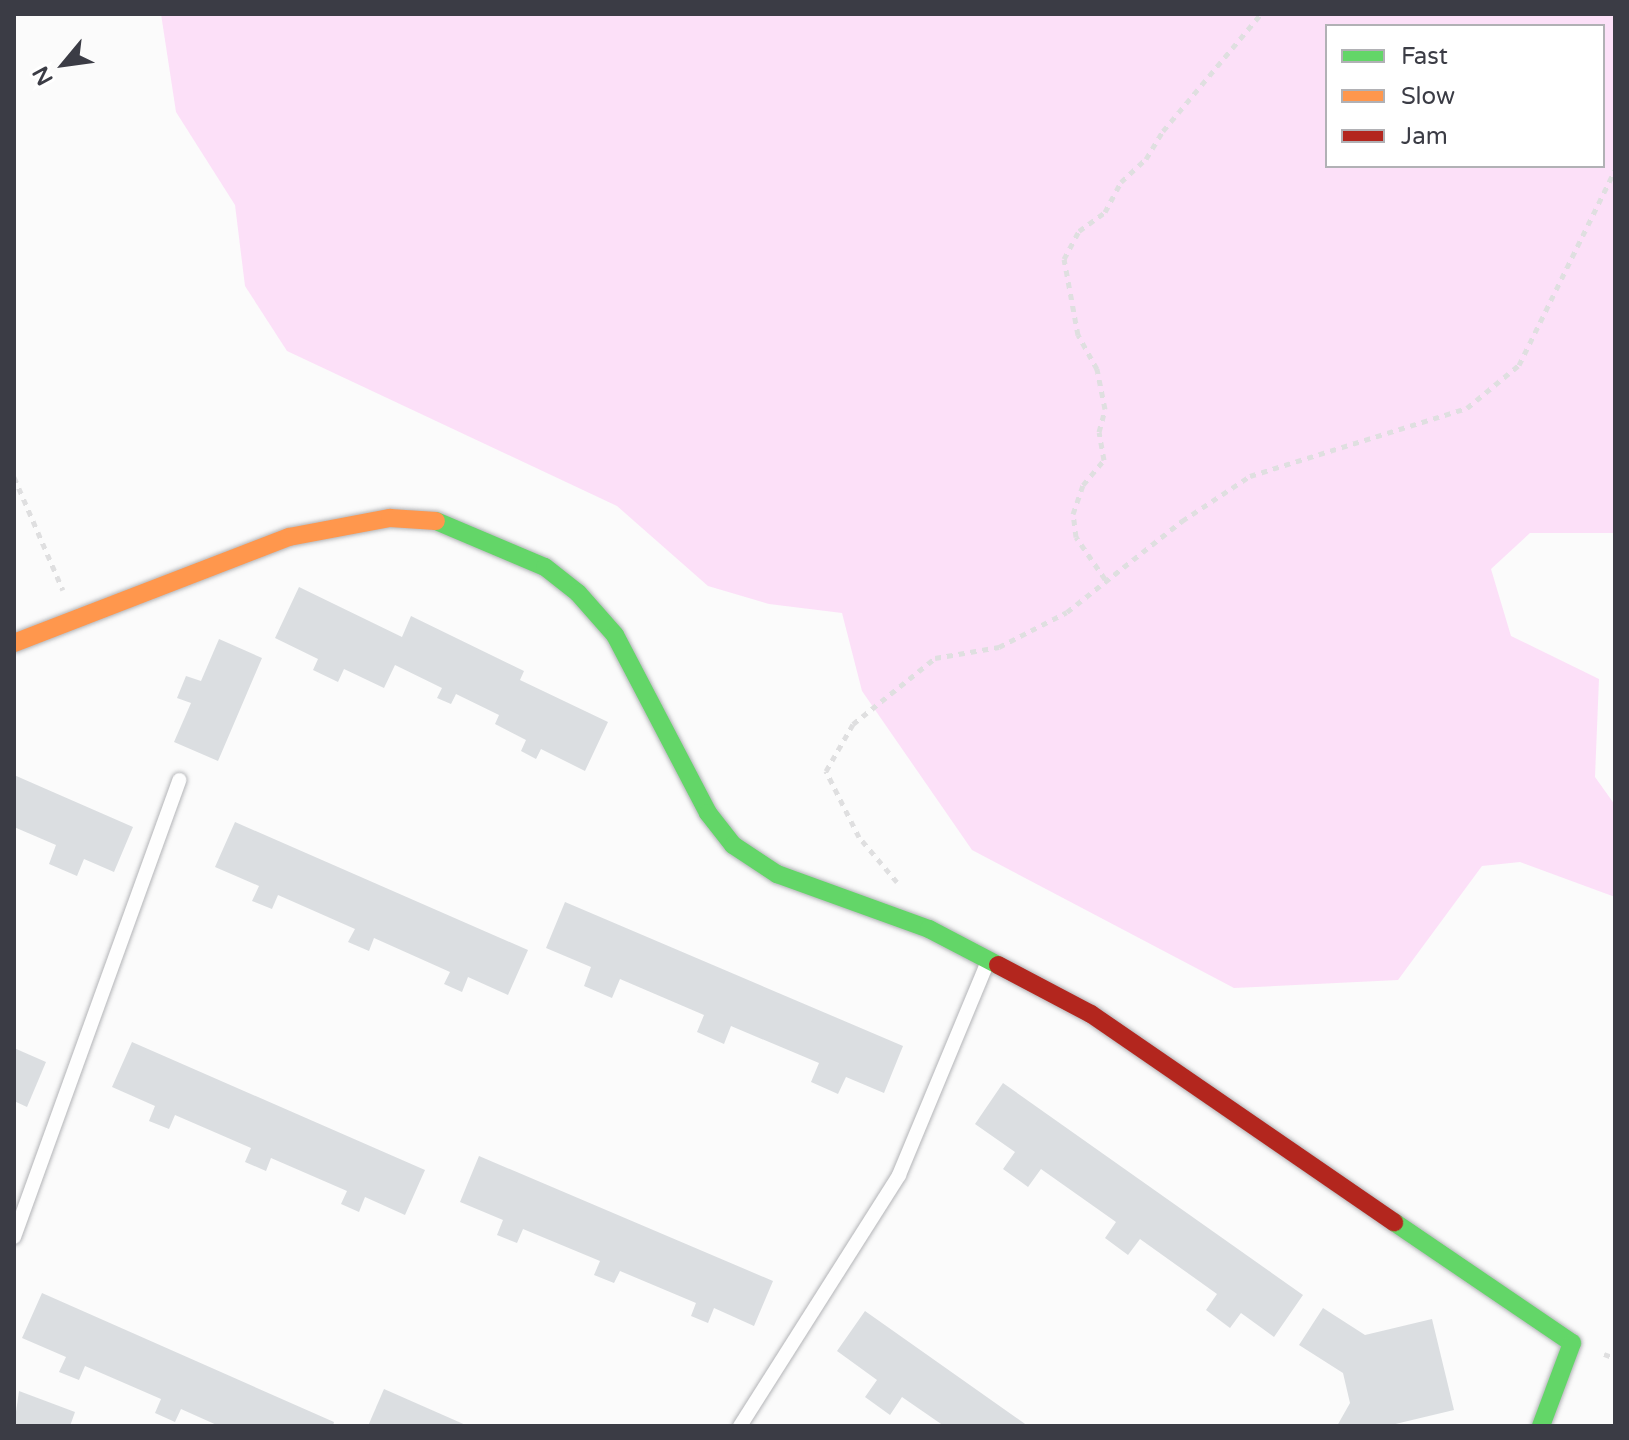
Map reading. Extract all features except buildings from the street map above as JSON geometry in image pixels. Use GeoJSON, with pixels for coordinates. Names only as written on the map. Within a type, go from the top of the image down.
{"type":"FeatureCollection","features":[{"type":"Feature","properties":{"kind":"street"},"geometry":{"type":"LineString","coordinates":[[14,643],[289,537],[390,518],[441,521],[545,567],[578,593],[615,635],[708,813],[733,845],[777,874],[929,929],[1091,1014],[1572,1343],[1541,1426]]}},
{"type":"Feature","properties":{"kind":"lane"},"geometry":{"type":"LineString","coordinates":[[14,1237],[179,780]]}},
{"type":"Feature","properties":{"kind":"lane"},"geometry":{"type":"LineString","coordinates":[[740,1426],[899,1175],[989,960]]}},
{"type":"Feature","properties":{"kind":"path"},"geometry":{"type":"LineString","coordinates":[[1105,579],[1076,537],[1073,514],[1083,485],[1104,460],[1099,432],[1105,409],[1097,369],[1078,335],[1064,259],[1079,231],[1105,212],[1121,182],[1146,159],[1163,131],[1261,14]]}},
{"type":"Feature","properties":{"kind":"path"},"geometry":{"type":"LineString","coordinates":[[905,892],[859,837],[826,771],[853,724],[935,658],[999,647],[1067,612],[1105,579],[1250,476],[1467,408],[1519,365],[1615,170]]}},
{"type":"Feature","properties":{"kind":"path"},"geometry":{"type":"LineString","coordinates":[[14,477],[76,620]]}},
{"type":"Feature","properties":{"kind":"shaded area"},"geometry":{"type":"Polygon","coordinates":[[[161,14],[1615,14],[1615,533],[1530,533],[1491,569],[1511,636],[1599,679],[1595,777],[1615,805],[1615,897],[1520,862],[1482,866],[1398,980],[1234,988],[972,850],[862,691],[842,613],[769,604],[708,586],[617,506],[287,351],[245,286],[235,205],[176,112],[161,14]]]}},
{"type":"Feature","properties":{"kind":"traffic: fast"},"geometry":{"type":"LineString","coordinates":[[436,521],[545,567],[578,593],[615,635],[708,813],[733,845],[777,874],[929,929],[998,965]]}},
{"type":"Feature","properties":{"kind":"traffic: fast"},"geometry":{"type":"LineString","coordinates":[[1394,1222],[1572,1343],[1541,1426]]}},
{"type":"Feature","properties":{"kind":"traffic: slow"},"geometry":{"type":"LineString","coordinates":[[14,643],[289,537],[390,518],[436,521]]}},
{"type":"Feature","properties":{"kind":"traffic: jam"},"geometry":{"type":"LineString","coordinates":[[998,965],[1091,1014],[1394,1222]]}}]}
